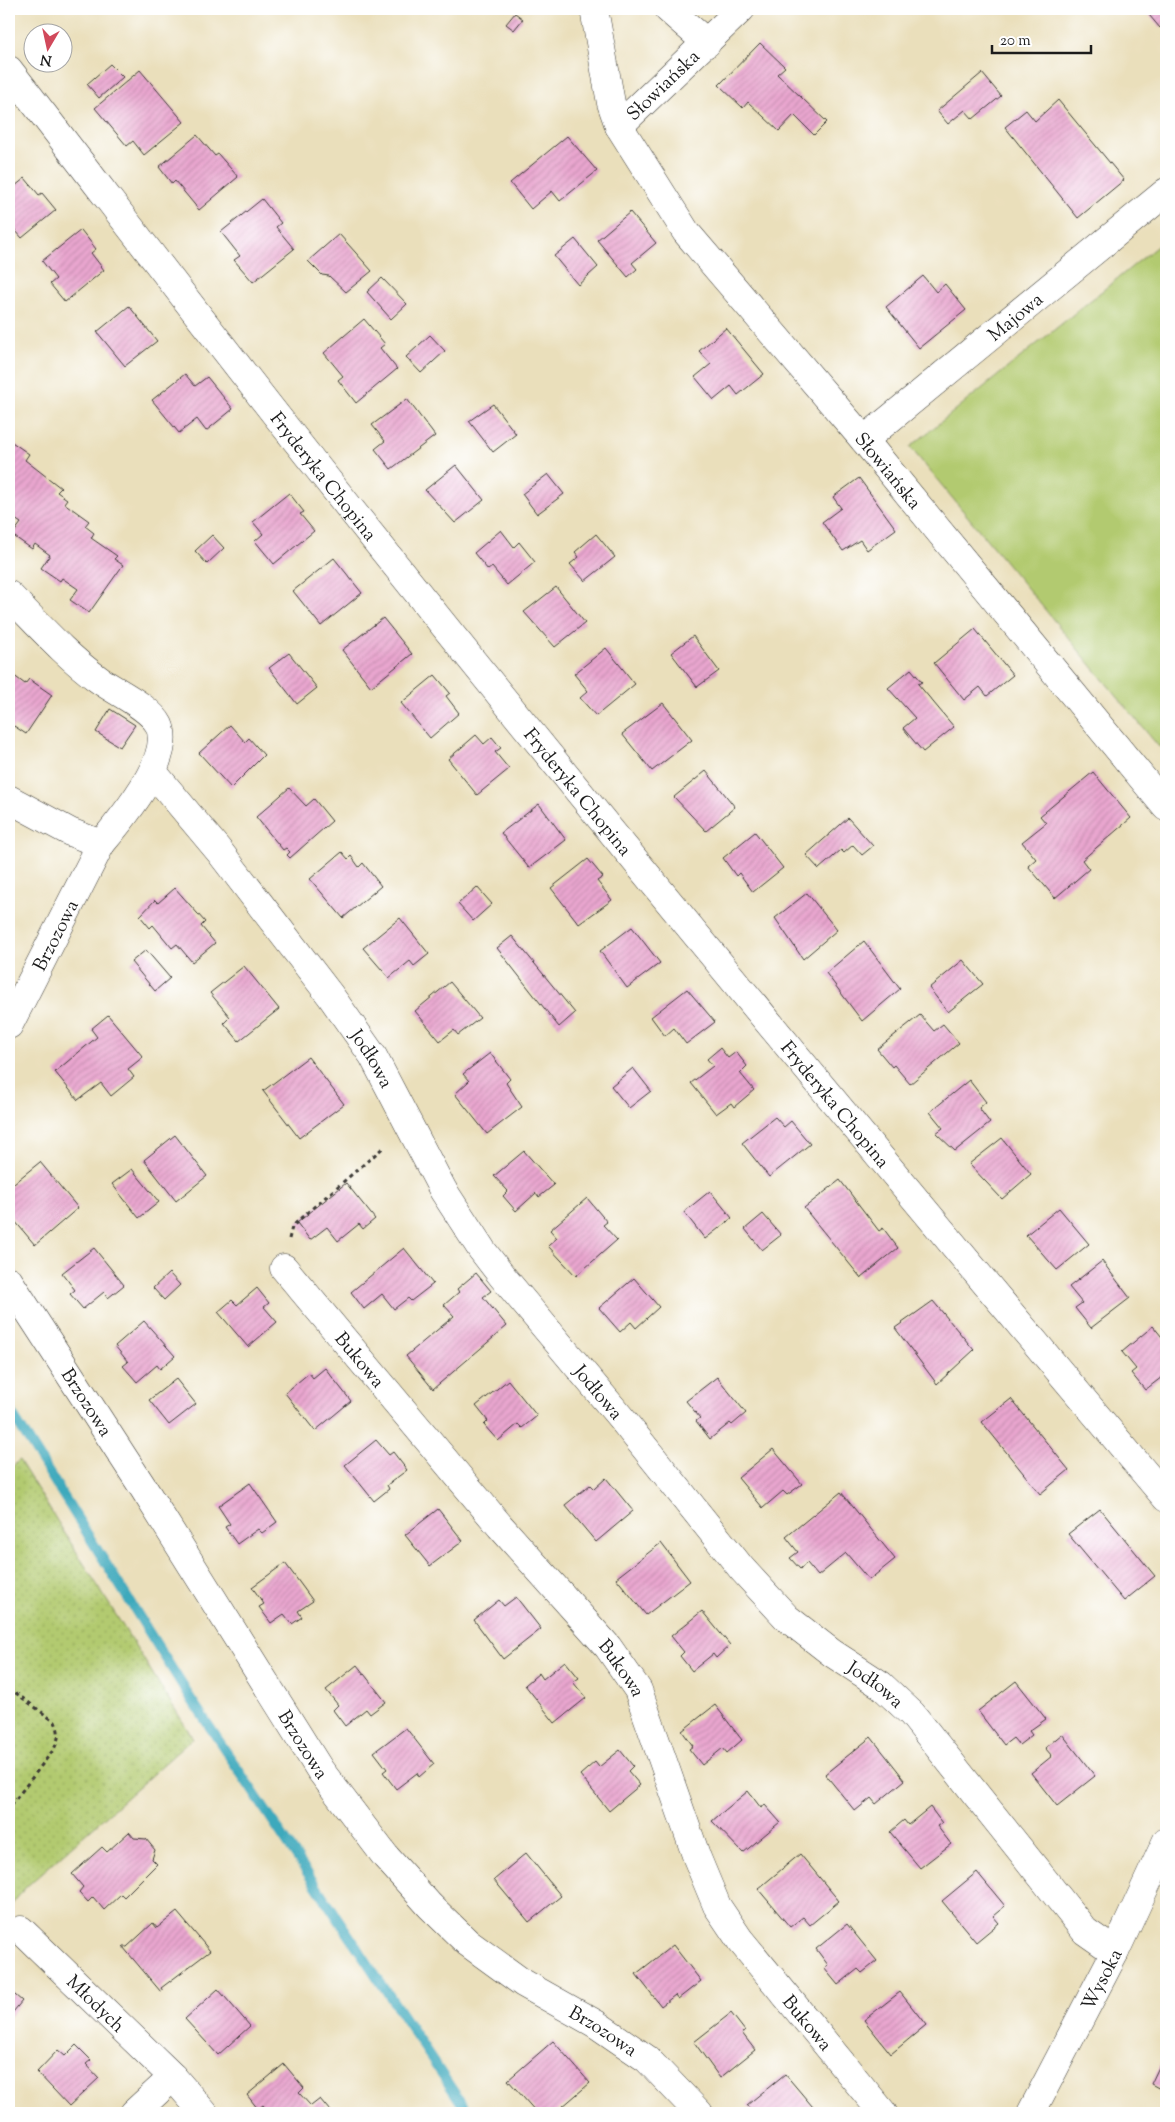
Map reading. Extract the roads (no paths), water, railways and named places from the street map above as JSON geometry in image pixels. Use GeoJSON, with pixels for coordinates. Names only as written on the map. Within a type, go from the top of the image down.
{"type":"FeatureCollection","features":[{"type":"Feature","properties":{"kind":"street","name":"Słowiańska"},"geometry":{"type":"LineString","coordinates":[[594,9],[611,103],[618,126],[686,232],[864,440],[1166,808]]}},
{"type":"Feature","properties":{"kind":"street","name":"Słowiańska"},"geometry":{"type":"LineString","coordinates":[[668,9],[707,43]]}},
{"type":"Feature","properties":{"kind":"street","name":"Słowiańska"},"geometry":{"type":"LineString","coordinates":[[618,126],[741,9]]}},
{"type":"Feature","properties":{"kind":"street","name":"Fryderyka Chopina"},"geometry":{"type":"LineString","coordinates":[[9,70],[319,470],[617,839],[863,1139],[1166,1498]]}},
{"type":"Feature","properties":{"kind":"street","name":"Majowa"},"geometry":{"type":"LineString","coordinates":[[864,440],[1166,192]]}},
{"type":"Feature","properties":{"kind":"street"},"geometry":{"type":"LineString","coordinates":[[9,595],[97,679],[147,712],[159,725],[158,760],[153,772]]}},
{"type":"Feature","properties":{"kind":"street","name":"Brzozowa"},"geometry":{"type":"LineString","coordinates":[[9,1025],[101,844],[122,818],[153,772]]}},
{"type":"Feature","properties":{"kind":"street","name":"Jodłowa"},"geometry":{"type":"LineString","coordinates":[[153,772],[219,851],[330,995],[374,1056],[443,1190],[482,1250],[742,1568],[787,1618],[832,1653],[881,1685],[912,1714],[1085,1931],[1115,1952]]}},
{"type":"Feature","properties":{"kind":"street"},"geometry":{"type":"LineString","coordinates":[[9,799],[70,832],[101,844]]}},
{"type":"Feature","properties":{"kind":"street","name":"Bukowa"},"geometry":{"type":"LineString","coordinates":[[284,1268],[500,1526],[608,1647],[638,1690],[697,1858],[717,1906],[740,1940],[882,2113]]}},
{"type":"Feature","properties":{"kind":"street","name":"Brzozowa"},"geometry":{"type":"LineString","coordinates":[[9,1282],[144,1489],[320,1770],[386,1857],[430,1906],[468,1943],[523,1983],[596,2024],[647,2059],[699,2113]]}},
{"type":"Feature","properties":{"kind":"street","name":"Wysoka"},"geometry":{"type":"LineString","coordinates":[[1031,2113],[1115,1952],[1166,1842]]}},
{"type":"Feature","properties":{"kind":"street","name":"Młodych"},"geometry":{"type":"LineString","coordinates":[[21,1930],[172,2076],[204,2113]]}},
{"type":"Feature","properties":{"kind":"street"},"geometry":{"type":"LineString","coordinates":[[134,2113],[172,2076]]}},
{"type":"Feature","properties":{"kind":"waterway"},"geometry":{"type":"LineString","coordinates":[[9,1409],[191,1699],[468,2113]]}}]}
